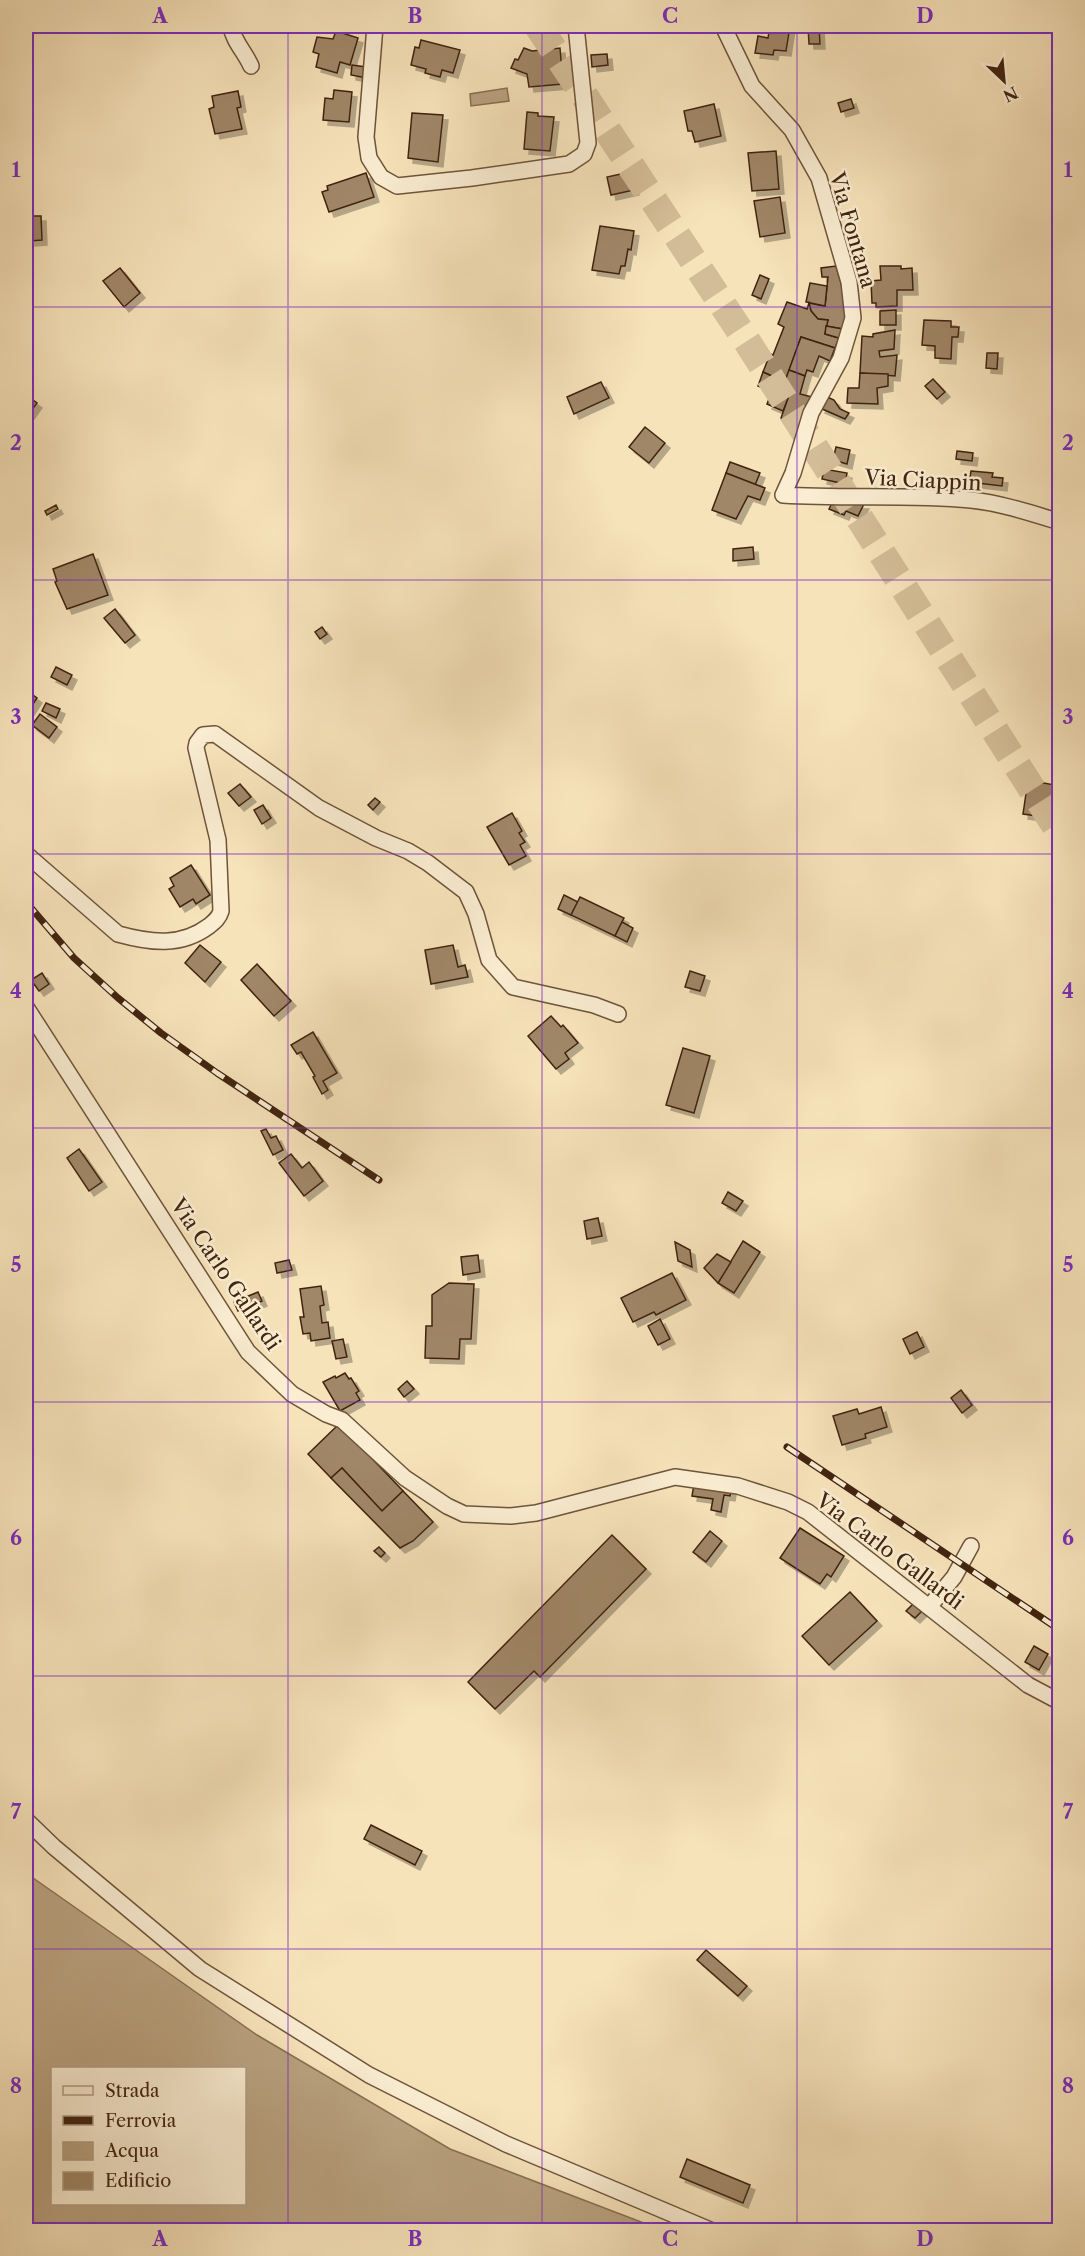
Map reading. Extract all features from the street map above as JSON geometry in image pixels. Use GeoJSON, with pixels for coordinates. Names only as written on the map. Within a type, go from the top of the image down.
{"type":"FeatureCollection","features":[{"type":"Feature","properties":{"kind":"street"},"geometry":{"type":"LineString","coordinates":[[231,26],[251,66]]}},
{"type":"Feature","properties":{"kind":"street"},"geometry":{"type":"LineString","coordinates":[[375,26],[366,137],[369,158],[381,177],[397,186],[569,164],[584,154],[588,143],[576,26]]}},
{"type":"Feature","properties":{"kind":"street","name":"Via Fontana"},"geometry":{"type":"LineString","coordinates":[[723,26],[752,86],[792,130],[819,177],[849,282],[853,318],[841,358],[812,413],[783,495]]}},
{"type":"Feature","properties":{"kind":"street","name":"Via Ciappin"},"geometry":{"type":"LineString","coordinates":[[783,495],[973,500],[1035,514],[1059,522]]}},
{"type":"Feature","properties":{"kind":"street"},"geometry":{"type":"LineString","coordinates":[[26,854],[118,934],[137,939],[164,941],[196,936],[220,916],[221,911],[218,840],[196,748],[204,735],[215,734],[319,808],[376,838],[408,851],[466,892],[472,902],[489,960],[513,987],[594,1005],[618,1014]]}},
{"type":"Feature","properties":{"kind":"street","name":"Via Carlo Gallardi"},"geometry":{"type":"LineString","coordinates":[[26,1006],[248,1352],[292,1394],[326,1414],[342,1420],[405,1478],[447,1506],[464,1514],[536,1513],[675,1477],[738,1486],[788,1503],[808,1512],[1028,1685],[1059,1702]]}},
{"type":"Feature","properties":{"kind":"street"},"geometry":{"type":"LineString","coordinates":[[929,1607],[954,1577],[971,1546]]}},
{"type":"Feature","properties":{"kind":"street"},"geometry":{"type":"LineString","coordinates":[[26,1820],[54,1847],[200,1969],[369,2075],[506,2144],[710,2230]]}},
{"type":"Feature","properties":{"kind":"water"},"geometry":{"type":"Polygon","coordinates":[[[507,88],[509,101],[471,106],[470,94],[507,88]]]}},
{"type":"Feature","properties":{"kind":"water"},"geometry":{"type":"Polygon","coordinates":[[[26,1873],[257,2035],[450,2149],[662,2230],[26,2230],[26,1873]]]}},
{"type":"Feature","properties":{"kind":"building"},"geometry":{"type":"Polygon","coordinates":[[[770,26],[790,26],[786,51],[774,50],[773,55],[755,53],[758,36],[768,38],[770,26]]]}},
{"type":"Feature","properties":{"kind":"building"},"geometry":{"type":"Polygon","coordinates":[[[808,26],[819,26],[820,44],[809,44],[808,26]]]}},
{"type":"Feature","properties":{"kind":"building"},"geometry":{"type":"Polygon","coordinates":[[[336,31],[358,38],[350,65],[340,62],[337,73],[316,67],[319,54],[313,52],[317,37],[333,39],[336,31]]]}},
{"type":"Feature","properties":{"kind":"building"},"geometry":{"type":"Polygon","coordinates":[[[421,40],[460,50],[453,73],[442,70],[440,77],[425,73],[426,69],[411,65],[415,47],[419,48],[421,40]]]}},
{"type":"Feature","properties":{"kind":"building"},"geometry":{"type":"Polygon","coordinates":[[[524,48],[532,51],[560,48],[563,84],[529,87],[527,74],[511,68],[524,48]]]}},
{"type":"Feature","properties":{"kind":"building"},"geometry":{"type":"Polygon","coordinates":[[[607,54],[608,65],[592,67],[591,55],[607,54]]]}},
{"type":"Feature","properties":{"kind":"building"},"geometry":{"type":"Polygon","coordinates":[[[352,65],[366,67],[367,78],[351,75],[352,65]]]}},
{"type":"Feature","properties":{"kind":"building"},"geometry":{"type":"Polygon","coordinates":[[[334,90],[352,92],[349,122],[323,120],[325,98],[333,99],[334,90]]]}},
{"type":"Feature","properties":{"kind":"building"},"geometry":{"type":"Polygon","coordinates":[[[238,91],[241,107],[237,108],[242,129],[215,134],[209,109],[214,107],[212,96],[238,91]]]}},
{"type":"Feature","properties":{"kind":"building"},"geometry":{"type":"Polygon","coordinates":[[[851,99],[854,108],[841,112],[838,103],[851,99]]]}},
{"type":"Feature","properties":{"kind":"building"},"geometry":{"type":"Polygon","coordinates":[[[714,104],[721,136],[695,142],[692,131],[688,131],[684,111],[714,104]]]}},
{"type":"Feature","properties":{"kind":"building"},"geometry":{"type":"Polygon","coordinates":[[[527,112],[538,113],[538,116],[554,117],[550,151],[524,149],[527,112]]]}},
{"type":"Feature","properties":{"kind":"building"},"geometry":{"type":"Polygon","coordinates":[[[412,113],[443,115],[438,162],[408,158],[412,113]]]}},
{"type":"Feature","properties":{"kind":"building"},"geometry":{"type":"Polygon","coordinates":[[[776,151],[779,189],[752,191],[748,153],[776,151]]]}},
{"type":"Feature","properties":{"kind":"building"},"geometry":{"type":"Polygon","coordinates":[[[630,172],[634,190],[611,195],[607,177],[630,172]]]}},
{"type":"Feature","properties":{"kind":"building"},"geometry":{"type":"Polygon","coordinates":[[[366,173],[374,197],[329,212],[322,192],[328,190],[327,186],[366,173]]]}},
{"type":"Feature","properties":{"kind":"building"},"geometry":{"type":"Polygon","coordinates":[[[780,197],[785,233],[760,237],[754,201],[780,197]]]}},
{"type":"Feature","properties":{"kind":"building"},"geometry":{"type":"Polygon","coordinates":[[[30,216],[41,216],[42,240],[30,241],[30,216]]]}},
{"type":"Feature","properties":{"kind":"building"},"geometry":{"type":"Polygon","coordinates":[[[600,226],[634,231],[631,250],[628,249],[625,266],[621,266],[619,274],[592,270],[600,226]]]}},
{"type":"Feature","properties":{"kind":"building"},"geometry":{"type":"Polygon","coordinates":[[[836,266],[847,304],[843,329],[826,326],[828,320],[818,319],[811,311],[809,303],[825,306],[828,277],[822,277],[821,268],[836,266]]]}},
{"type":"Feature","properties":{"kind":"building"},"geometry":{"type":"Polygon","coordinates":[[[880,266],[912,268],[913,290],[897,290],[897,306],[876,307],[876,303],[872,303],[871,281],[881,280],[880,266]]]}},
{"type":"Feature","properties":{"kind":"building"},"geometry":{"type":"Polygon","coordinates":[[[120,268],[140,293],[124,307],[103,281],[120,268]]]}},
{"type":"Feature","properties":{"kind":"building"},"geometry":{"type":"Polygon","coordinates":[[[760,275],[769,279],[761,299],[752,295],[760,275]]]}},
{"type":"Feature","properties":{"kind":"building"},"geometry":{"type":"Polygon","coordinates":[[[810,283],[827,286],[825,306],[806,302],[810,283]]]}},
{"type":"Feature","properties":{"kind":"building"},"geometry":{"type":"Polygon","coordinates":[[[787,302],[807,309],[809,303],[811,311],[818,319],[828,320],[825,334],[839,338],[835,348],[801,337],[785,382],[763,372],[770,354],[773,355],[784,327],[778,324],[787,302]]]}},
{"type":"Feature","properties":{"kind":"building"},"geometry":{"type":"Polygon","coordinates":[[[896,310],[896,325],[880,325],[880,311],[896,310]]]}},
{"type":"Feature","properties":{"kind":"building"},"geometry":{"type":"Polygon","coordinates":[[[924,320],[951,321],[951,327],[959,327],[958,337],[952,337],[951,359],[935,358],[935,346],[922,345],[924,320]]]}},
{"type":"Feature","properties":{"kind":"building"},"geometry":{"type":"Polygon","coordinates":[[[826,326],[843,329],[839,338],[825,334],[826,326]]]}},
{"type":"Feature","properties":{"kind":"building"},"geometry":{"type":"Polygon","coordinates":[[[895,330],[894,349],[879,351],[880,357],[897,355],[895,376],[860,373],[862,336],[873,337],[873,334],[895,330]]]}},
{"type":"Feature","properties":{"kind":"building"},"geometry":{"type":"Polygon","coordinates":[[[801,337],[835,348],[830,361],[819,356],[813,372],[807,370],[805,376],[789,370],[801,337]]]}},
{"type":"Feature","properties":{"kind":"building"},"geometry":{"type":"Polygon","coordinates":[[[987,353],[998,353],[997,369],[986,368],[987,353]]]}},
{"type":"Feature","properties":{"kind":"building"},"geometry":{"type":"Polygon","coordinates":[[[789,370],[805,376],[800,394],[812,397],[800,426],[781,418],[788,398],[780,395],[789,370]]]}},
{"type":"Feature","properties":{"kind":"building"},"geometry":{"type":"Polygon","coordinates":[[[763,372],[785,382],[780,395],[788,398],[783,411],[767,404],[772,391],[758,386],[763,372]]]}},
{"type":"Feature","properties":{"kind":"building"},"geometry":{"type":"Polygon","coordinates":[[[860,373],[888,374],[888,386],[877,388],[878,404],[847,403],[848,388],[859,388],[860,373]]]}},
{"type":"Feature","properties":{"kind":"building"},"geometry":{"type":"Polygon","coordinates":[[[933,379],[945,392],[937,399],[925,386],[933,379]]]}},
{"type":"Feature","properties":{"kind":"building"},"geometry":{"type":"Polygon","coordinates":[[[601,382],[609,398],[574,414],[567,397],[601,382]]]}},
{"type":"Feature","properties":{"kind":"building"},"geometry":{"type":"Polygon","coordinates":[[[26,395],[37,403],[29,414],[26,411],[26,395]]]}},
{"type":"Feature","properties":{"kind":"building"},"geometry":{"type":"Polygon","coordinates":[[[825,396],[834,400],[840,409],[849,413],[845,419],[820,408],[825,396]]]}},
{"type":"Feature","properties":{"kind":"building"},"geometry":{"type":"Polygon","coordinates":[[[645,427],[665,443],[649,463],[629,447],[645,427]]]}},
{"type":"Feature","properties":{"kind":"building"},"geometry":{"type":"Polygon","coordinates":[[[836,447],[850,450],[847,464],[833,460],[836,447]]]}},
{"type":"Feature","properties":{"kind":"building"},"geometry":{"type":"Polygon","coordinates":[[[957,451],[973,453],[972,461],[956,459],[957,451]]]}},
{"type":"Feature","properties":{"kind":"building"},"geometry":{"type":"Polygon","coordinates":[[[730,462],[760,473],[755,485],[726,473],[730,462]]]}},
{"type":"Feature","properties":{"kind":"building"},"geometry":{"type":"Polygon","coordinates":[[[824,469],[847,473],[845,484],[822,479],[824,469]]]}},
{"type":"Feature","properties":{"kind":"building"},"geometry":{"type":"Polygon","coordinates":[[[971,471],[993,473],[992,477],[1003,478],[1002,486],[969,482],[971,471]]]}},
{"type":"Feature","properties":{"kind":"building"},"geometry":{"type":"Polygon","coordinates":[[[726,473],[765,488],[760,500],[748,496],[736,519],[712,510],[726,473]]]}},
{"type":"Feature","properties":{"kind":"building"},"geometry":{"type":"Polygon","coordinates":[[[832,503],[864,504],[858,516],[846,511],[844,515],[829,509],[832,503]]]}},
{"type":"Feature","properties":{"kind":"building"},"geometry":{"type":"Polygon","coordinates":[[[56,505],[58,509],[47,515],[45,511],[56,505]]]}},
{"type":"Feature","properties":{"kind":"building"},"geometry":{"type":"Polygon","coordinates":[[[753,547],[754,559],[733,561],[733,549],[753,547]]]}},
{"type":"Feature","properties":{"kind":"building"},"geometry":{"type":"Polygon","coordinates":[[[93,554],[108,595],[67,609],[55,582],[57,581],[53,569],[93,554]]]}},
{"type":"Feature","properties":{"kind":"building"},"geometry":{"type":"Polygon","coordinates":[[[115,609],[135,635],[125,643],[104,618],[115,609]]]}},
{"type":"Feature","properties":{"kind":"building"},"geometry":{"type":"Polygon","coordinates":[[[322,627],[327,634],[320,639],[315,632],[322,627]]]}},
{"type":"Feature","properties":{"kind":"building"},"geometry":{"type":"Polygon","coordinates":[[[56,667],[72,675],[67,685],[51,677],[56,667]]]}},
{"type":"Feature","properties":{"kind":"building"},"geometry":{"type":"Polygon","coordinates":[[[26,690],[37,698],[26,715],[26,690]]]}},
{"type":"Feature","properties":{"kind":"building"},"geometry":{"type":"Polygon","coordinates":[[[46,703],[60,709],[56,718],[42,711],[46,703]]]}},
{"type":"Feature","properties":{"kind":"building"},"geometry":{"type":"Polygon","coordinates":[[[40,714],[57,727],[49,738],[32,725],[40,714]]]}},
{"type":"Feature","properties":{"kind":"building"},"geometry":{"type":"Polygon","coordinates":[[[1028,780],[1060,786],[1060,819],[1023,814],[1028,780]]]}},
{"type":"Feature","properties":{"kind":"building"},"geometry":{"type":"Polygon","coordinates":[[[240,784],[251,797],[239,806],[228,793],[240,784]]]}},
{"type":"Feature","properties":{"kind":"building"},"geometry":{"type":"Polygon","coordinates":[[[375,798],[380,802],[373,810],[368,805],[375,798]]]}},
{"type":"Feature","properties":{"kind":"building"},"geometry":{"type":"Polygon","coordinates":[[[263,805],[271,818],[262,824],[254,810],[263,805]]]}},
{"type":"Feature","properties":{"kind":"building"},"geometry":{"type":"Polygon","coordinates":[[[512,813],[522,831],[519,833],[525,842],[520,845],[526,856],[509,865],[487,827],[512,813]]]}},
{"type":"Feature","properties":{"kind":"building"},"geometry":{"type":"Polygon","coordinates":[[[191,865],[210,895],[196,904],[193,899],[180,907],[169,889],[174,886],[170,878],[191,865]]]}},
{"type":"Feature","properties":{"kind":"building"},"geometry":{"type":"Polygon","coordinates":[[[564,895],[578,902],[571,915],[558,909],[564,895]]]}},
{"type":"Feature","properties":{"kind":"building"},"geometry":{"type":"Polygon","coordinates":[[[580,897],[624,918],[615,936],[571,915],[580,897]]]}},
{"type":"Feature","properties":{"kind":"building"},"geometry":{"type":"Polygon","coordinates":[[[622,922],[633,928],[627,942],[615,936],[622,922]]]}},
{"type":"Feature","properties":{"kind":"building"},"geometry":{"type":"Polygon","coordinates":[[[200,945],[221,962],[205,982],[185,963],[200,945]]]}},
{"type":"Feature","properties":{"kind":"building"},"geometry":{"type":"Polygon","coordinates":[[[453,945],[458,967],[465,965],[468,977],[431,984],[425,950],[453,945]]]}},
{"type":"Feature","properties":{"kind":"building"},"geometry":{"type":"Polygon","coordinates":[[[257,964],[291,1001],[274,1016],[241,980],[257,964]]]}},
{"type":"Feature","properties":{"kind":"building"},"geometry":{"type":"Polygon","coordinates":[[[690,971],[705,976],[700,991],[685,987],[690,971]]]}},
{"type":"Feature","properties":{"kind":"building"},"geometry":{"type":"Polygon","coordinates":[[[42,973],[49,984],[39,991],[31,980],[42,973]]]}},
{"type":"Feature","properties":{"kind":"building"},"geometry":{"type":"Polygon","coordinates":[[[551,1016],[561,1027],[563,1025],[578,1043],[565,1053],[569,1059],[556,1069],[528,1036],[551,1016]]]}},
{"type":"Feature","properties":{"kind":"building"},"geometry":{"type":"Polygon","coordinates":[[[313,1032],[337,1073],[323,1081],[328,1090],[322,1094],[301,1052],[297,1054],[291,1045],[313,1032]]]}},
{"type":"Feature","properties":{"kind":"building"},"geometry":{"type":"Polygon","coordinates":[[[683,1048],[710,1056],[694,1113],[666,1105],[683,1048]]]}},
{"type":"Feature","properties":{"kind":"building"},"geometry":{"type":"Polygon","coordinates":[[[266,1129],[271,1138],[276,1136],[283,1150],[273,1155],[261,1131],[266,1129]]]}},
{"type":"Feature","properties":{"kind":"building"},"geometry":{"type":"Polygon","coordinates":[[[79,1149],[102,1182],[89,1191],[67,1158],[79,1149]]]}},
{"type":"Feature","properties":{"kind":"building"},"geometry":{"type":"Polygon","coordinates":[[[291,1154],[302,1168],[309,1162],[323,1181],[304,1196],[279,1163],[291,1154]]]}},
{"type":"Feature","properties":{"kind":"building"},"geometry":{"type":"Polygon","coordinates":[[[728,1192],[743,1201],[736,1211],[722,1203],[728,1192]]]}},
{"type":"Feature","properties":{"kind":"building"},"geometry":{"type":"Polygon","coordinates":[[[598,1218],[602,1236],[587,1239],[584,1221],[598,1218]]]}},
{"type":"Feature","properties":{"kind":"building"},"geometry":{"type":"Polygon","coordinates":[[[743,1241],[760,1252],[734,1293],[718,1283],[743,1241]]]}},
{"type":"Feature","properties":{"kind":"building"},"geometry":{"type":"Polygon","coordinates":[[[675,1242],[690,1250],[692,1267],[678,1261],[675,1242]]]}},
{"type":"Feature","properties":{"kind":"building"},"geometry":{"type":"Polygon","coordinates":[[[717,1254],[731,1262],[718,1283],[704,1268],[717,1254]]]}},
{"type":"Feature","properties":{"kind":"building"},"geometry":{"type":"Polygon","coordinates":[[[478,1255],[480,1272],[463,1275],[461,1257],[478,1255]]]}},
{"type":"Feature","properties":{"kind":"building"},"geometry":{"type":"Polygon","coordinates":[[[289,1260],[292,1270],[277,1273],[275,1263],[289,1260]]]}},
{"type":"Feature","properties":{"kind":"building"},"geometry":{"type":"Polygon","coordinates":[[[672,1273],[686,1300],[656,1315],[654,1312],[633,1322],[621,1298],[672,1273]]]}},
{"type":"Feature","properties":{"kind":"building"},"geometry":{"type":"Polygon","coordinates":[[[449,1283],[474,1284],[471,1339],[460,1339],[459,1359],[425,1358],[426,1326],[432,1326],[432,1295],[449,1283]]]}},
{"type":"Feature","properties":{"kind":"building"},"geometry":{"type":"Polygon","coordinates":[[[321,1286],[324,1305],[320,1306],[322,1323],[328,1322],[330,1338],[311,1341],[310,1333],[303,1334],[300,1317],[304,1317],[300,1289],[321,1286]]]}},
{"type":"Feature","properties":{"kind":"building"},"geometry":{"type":"Polygon","coordinates":[[[258,1292],[262,1301],[250,1306],[246,1297],[258,1292]]]}},
{"type":"Feature","properties":{"kind":"building"},"geometry":{"type":"Polygon","coordinates":[[[245,1296],[250,1305],[238,1311],[234,1302],[245,1296]]]}},
{"type":"Feature","properties":{"kind":"building"},"geometry":{"type":"Polygon","coordinates":[[[660,1319],[670,1339],[658,1345],[648,1326],[660,1319]]]}},
{"type":"Feature","properties":{"kind":"building"},"geometry":{"type":"Polygon","coordinates":[[[917,1332],[924,1347],[910,1354],[903,1339],[917,1332]]]}},
{"type":"Feature","properties":{"kind":"building"},"geometry":{"type":"Polygon","coordinates":[[[343,1339],[347,1357],[336,1359],[332,1341],[343,1339]]]}},
{"type":"Feature","properties":{"kind":"building"},"geometry":{"type":"Polygon","coordinates":[[[345,1373],[359,1391],[356,1393],[360,1400],[340,1411],[323,1382],[345,1373]]]}},
{"type":"Feature","properties":{"kind":"building"},"geometry":{"type":"Polygon","coordinates":[[[407,1381],[414,1389],[404,1397],[398,1389],[407,1381]]]}},
{"type":"Feature","properties":{"kind":"building"},"geometry":{"type":"Polygon","coordinates":[[[961,1390],[972,1405],[962,1413],[951,1398],[961,1390]]]}},
{"type":"Feature","properties":{"kind":"building"},"geometry":{"type":"Polygon","coordinates":[[[881,1407],[887,1427],[865,1434],[866,1438],[842,1445],[833,1416],[857,1409],[859,1414],[881,1407]]]}},
{"type":"Feature","properties":{"kind":"building"},"geometry":{"type":"Polygon","coordinates":[[[339,1424],[403,1491],[382,1511],[342,1468],[331,1478],[308,1454],[339,1424]]]}},
{"type":"Feature","properties":{"kind":"building"},"geometry":{"type":"Polygon","coordinates":[[[342,1468],[382,1511],[403,1491],[433,1522],[413,1541],[400,1548],[331,1478],[342,1468]]]}},
{"type":"Feature","properties":{"kind":"building"},"geometry":{"type":"Polygon","coordinates":[[[694,1484],[731,1490],[730,1496],[724,1495],[721,1512],[711,1510],[713,1499],[692,1496],[694,1484]]]}},
{"type":"Feature","properties":{"kind":"building"},"geometry":{"type":"Polygon","coordinates":[[[800,1528],[844,1556],[831,1577],[827,1574],[820,1584],[780,1558],[800,1528]]]}},
{"type":"Feature","properties":{"kind":"building"},"geometry":{"type":"Polygon","coordinates":[[[710,1531],[722,1541],[706,1562],[693,1552],[710,1531]]]}},
{"type":"Feature","properties":{"kind":"building"},"geometry":{"type":"Polygon","coordinates":[[[612,1535],[646,1569],[540,1677],[534,1671],[495,1709],[468,1682],[612,1535]]]}},
{"type":"Feature","properties":{"kind":"building"},"geometry":{"type":"Polygon","coordinates":[[[379,1547],[385,1553],[381,1557],[374,1551],[379,1547]]]}},
{"type":"Feature","properties":{"kind":"building"},"geometry":{"type":"Polygon","coordinates":[[[850,1592],[877,1621],[829,1665],[802,1636],[850,1592]]]}},
{"type":"Feature","properties":{"kind":"building"},"geometry":{"type":"Polygon","coordinates":[[[915,1602],[923,1610],[915,1618],[906,1611],[915,1602]]]}},
{"type":"Feature","properties":{"kind":"building"},"geometry":{"type":"Polygon","coordinates":[[[1034,1646],[1048,1654],[1039,1670],[1025,1662],[1034,1646]]]}},
{"type":"Feature","properties":{"kind":"building"},"geometry":{"type":"Polygon","coordinates":[[[371,1825],[422,1851],[415,1865],[364,1839],[371,1825]]]}},
{"type":"Feature","properties":{"kind":"building"},"geometry":{"type":"Polygon","coordinates":[[[706,1950],[747,1986],[738,1996],[697,1960],[706,1950]]]}},
{"type":"Feature","properties":{"kind":"building"},"geometry":{"type":"Polygon","coordinates":[[[687,2159],[750,2185],[743,2203],[680,2177],[687,2159]]]}},
{"type":"Feature","properties":{"kind":"tunnel"},"geometry":{"type":"LineString","coordinates":[[538,26],[748,343],[1060,833]]}},
{"type":"Feature","properties":{"kind":"railway"},"geometry":{"type":"LineString","coordinates":[[26,902],[74,958],[161,1033],[217,1073],[379,1180]]}},
{"type":"Feature","properties":{"kind":"railway"},"geometry":{"type":"LineString","coordinates":[[787,1447],[1060,1630]]}}]}
